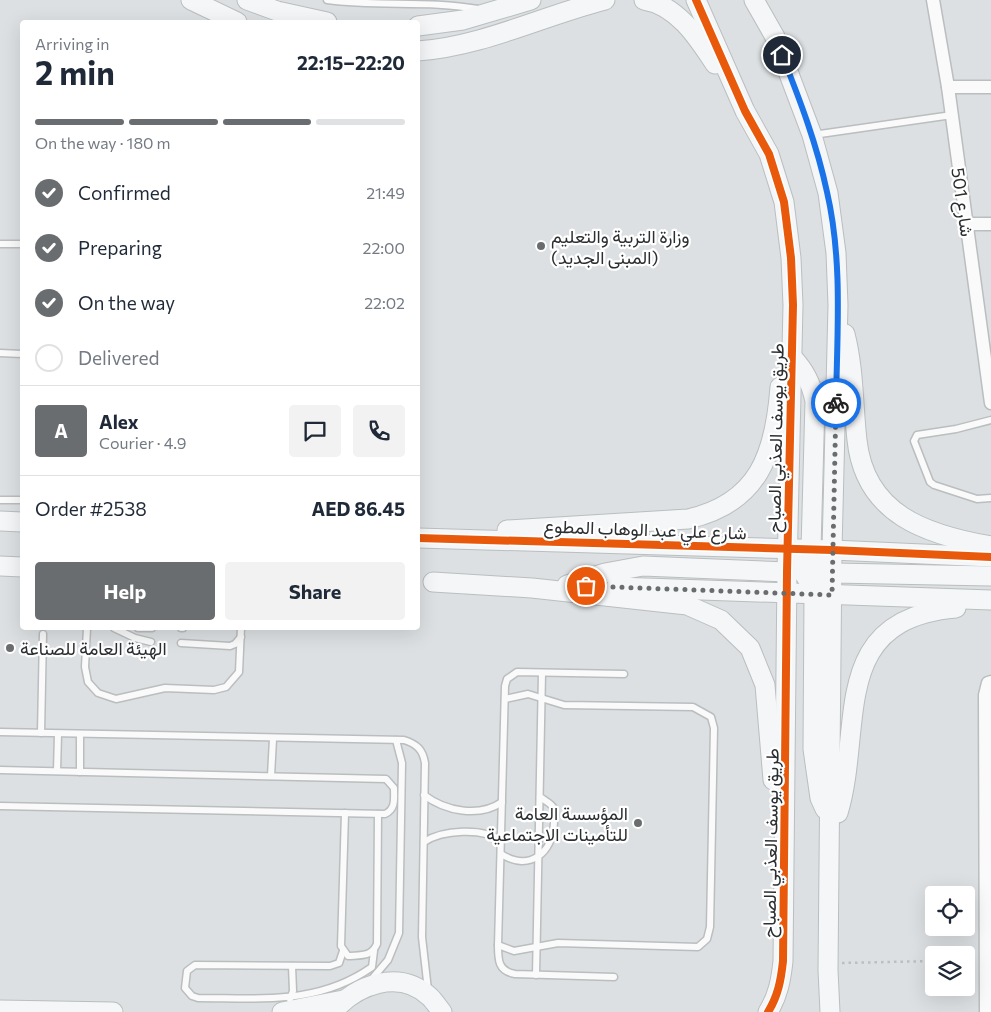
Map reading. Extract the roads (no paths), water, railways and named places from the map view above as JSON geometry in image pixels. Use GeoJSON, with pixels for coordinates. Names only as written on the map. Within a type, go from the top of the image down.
{"type":"FeatureCollection","features":[{"type":"Feature","properties":{"kind":"street"},"geometry":{"type":"LineString","coordinates":[[191,0],[227,20]]}},
{"type":"Feature","properties":{"kind":"street"},"geometry":{"type":"LineString","coordinates":[[247,0],[277,11],[318,20]]}},
{"type":"Feature","properties":{"kind":"street"},"geometry":{"type":"LineString","coordinates":[[277,11],[293,0]]}},
{"type":"Feature","properties":{"kind":"street"},"geometry":{"type":"LineString","coordinates":[[420,26],[462,20],[532,0]]}},
{"type":"Feature","properties":{"kind":"street"},"geometry":{"type":"LineString","coordinates":[[420,51],[463,44],[496,36],[605,0]]}},
{"type":"Feature","properties":{"kind":"street"},"geometry":{"type":"LineString","coordinates":[[644,0],[651,1],[679,17],[702,45],[745,111]]}},
{"type":"Feature","properties":{"kind":"street","name":"طريق يوسف العذبي الصباح"},"geometry":{"type":"LineString","coordinates":[[696,0],[745,111],[769,154],[784,202],[791,258],[793,305],[788,548],[813,574],[787,593],[784,888],[781,981],[775,1001],[768,1012]]}},
{"type":"Feature","properties":{"kind":"street"},"geometry":{"type":"LineString","coordinates":[[754,0],[775,37]]}},
{"type":"Feature","properties":{"kind":"street"},"geometry":{"type":"LineString","coordinates":[[425,582],[787,593],[813,574],[832,550],[838,305],[836,253],[828,193],[812,135],[759,0]]}},
{"type":"Feature","properties":{"kind":"street","name":"شارع 501"},"geometry":{"type":"LineString","coordinates":[[933,0],[948,87],[966,224],[989,368],[991,404]]}},
{"type":"Feature","properties":{"kind":"street"},"geometry":{"type":"LineString","coordinates":[[948,87],[991,87]]}},
{"type":"Feature","properties":{"kind":"street"},"geometry":{"type":"LineString","coordinates":[[966,224],[991,224]]}},
{"type":"Feature","properties":{"kind":"street"},"geometry":{"type":"LineString","coordinates":[[420,538],[573,525],[664,522],[707,515],[726,505],[744,493],[757,477],[767,457],[777,418],[783,351],[793,305]]}},
{"type":"Feature","properties":{"kind":"street"},"geometry":{"type":"LineString","coordinates":[[838,305],[848,344],[853,382],[857,442],[862,466],[872,485],[886,505],[909,522],[934,534],[991,546]]}},
{"type":"Feature","properties":{"kind":"street"},"geometry":{"type":"LineString","coordinates":[[792,357],[804,370],[812,385],[815,401],[813,750],[820,798],[831,827]]}},
{"type":"Feature","properties":{"kind":"street"},"geometry":{"type":"LineString","coordinates":[[0,521],[20,522]]}},
{"type":"Feature","properties":{"kind":"street","name":"شارع علي عبد الوهاب المطوع"},"geometry":{"type":"LineString","coordinates":[[420,538],[788,548]]}},
{"type":"Feature","properties":{"kind":"street"},"geometry":{"type":"LineString","coordinates":[[832,550],[991,558]]}},
{"type":"Feature","properties":{"kind":"street"},"geometry":{"type":"LineString","coordinates":[[0,566],[20,567]]}},
{"type":"Feature","properties":{"kind":"street"},"geometry":{"type":"LineString","coordinates":[[567,585],[605,573],[644,566],[813,574],[991,576]]}},
{"type":"Feature","properties":{"kind":"street"},"geometry":{"type":"LineString","coordinates":[[813,574],[991,600]]}},
{"type":"Feature","properties":{"kind":"street"},"geometry":{"type":"LineString","coordinates":[[425,582],[532,588],[687,605],[721,620],[750,648],[766,685],[784,888]]}},
{"type":"Feature","properties":{"kind":"street"},"geometry":{"type":"LineString","coordinates":[[830,1012],[828,964],[831,827],[845,786],[853,698],[858,678],[867,658],[880,641],[896,627],[915,616],[935,610],[991,606]]}},
{"type":"Feature","properties":{"kind":"street"},"geometry":{"type":"LineString","coordinates":[[986,1012],[989,945],[985,695],[988,683],[991,682]]}},
{"type":"Feature","properties":{"kind":"street"},"geometry":{"type":"LineString","coordinates":[[286,1005],[338,1006],[366,986],[382,982],[399,983],[415,988],[429,996],[442,1012]]}},
{"type":"Feature","properties":{"kind":"street"},"geometry":{"type":"LineString","coordinates":[[0,1010],[113,1012]]}},
{"type":"Feature","properties":{"kind":"lane"},"geometry":{"type":"LineString","coordinates":[[328,0],[374,5],[439,2],[494,12]]}},
{"type":"Feature","properties":{"kind":"lane"},"geometry":{"type":"LineString","coordinates":[[812,135],[952,115]]}},
{"type":"Feature","properties":{"kind":"lane"},"geometry":{"type":"LineString","coordinates":[[0,244],[20,244]]}},
{"type":"Feature","properties":{"kind":"lane"},"geometry":{"type":"LineString","coordinates":[[0,353],[20,354]]}},
{"type":"Feature","properties":{"kind":"lane"},"geometry":{"type":"LineString","coordinates":[[991,420],[956,429],[917,435],[914,441],[930,482],[934,485],[977,499],[991,498]]}},
{"type":"Feature","properties":{"kind":"lane"},"geometry":{"type":"LineString","coordinates":[[0,500],[20,500]]}},
{"type":"Feature","properties":{"kind":"lane"},"geometry":{"type":"LineString","coordinates":[[87,630],[85,667],[88,682],[98,693],[116,699],[165,688],[214,690],[226,687],[239,672],[242,630]]}},
{"type":"Feature","properties":{"kind":"lane"},"geometry":{"type":"LineString","coordinates":[[118,630],[135,638],[151,642]]}},
{"type":"Feature","properties":{"kind":"lane"},"geometry":{"type":"LineString","coordinates":[[41,733],[43,634]]}},
{"type":"Feature","properties":{"kind":"lane"},"geometry":{"type":"LineString","coordinates":[[181,643],[230,646],[235,644],[241,636]]}},
{"type":"Feature","properties":{"kind":"lane"},"geometry":{"type":"LineString","coordinates":[[536,975],[542,673]]}},
{"type":"Feature","properties":{"kind":"lane"},"geometry":{"type":"LineString","coordinates":[[614,977],[510,973],[502,968],[498,959],[505,699],[507,680],[512,674],[624,674]]}},
{"type":"Feature","properties":{"kind":"lane"},"geometry":{"type":"LineString","coordinates":[[498,945],[514,951],[558,942],[698,947],[708,939],[710,917],[714,728],[710,717],[693,707],[564,705],[521,694],[505,699]]}},
{"type":"Feature","properties":{"kind":"lane"},"geometry":{"type":"LineString","coordinates":[[0,732],[396,740],[412,743],[424,755],[422,937],[429,996]]}},
{"type":"Feature","properties":{"kind":"lane"},"geometry":{"type":"LineString","coordinates":[[57,771],[58,734]]}},
{"type":"Feature","properties":{"kind":"lane"},"geometry":{"type":"LineString","coordinates":[[80,734],[80,772]]}},
{"type":"Feature","properties":{"kind":"lane"},"geometry":{"type":"LineString","coordinates":[[270,776],[273,738]]}},
{"type":"Feature","properties":{"kind":"lane"},"geometry":{"type":"LineString","coordinates":[[366,986],[388,960],[395,947],[400,919],[402,771],[401,756],[396,740]]}},
{"type":"Feature","properties":{"kind":"lane"},"geometry":{"type":"LineString","coordinates":[[0,770],[386,779],[394,788],[394,806],[390,812],[378,814],[0,806]]}},
{"type":"Feature","properties":{"kind":"lane"},"geometry":{"type":"LineString","coordinates":[[424,795],[440,806],[454,810],[481,810],[502,802]]}},
{"type":"Feature","properties":{"kind":"lane"},"geometry":{"type":"LineString","coordinates":[[501,854],[514,861],[523,862],[538,856],[553,838],[555,813],[550,804],[540,797]]}},
{"type":"Feature","properties":{"kind":"lane"},"geometry":{"type":"LineString","coordinates":[[345,813],[341,946],[348,956],[368,955],[374,951]]}},
{"type":"Feature","properties":{"kind":"lane"},"geometry":{"type":"LineString","coordinates":[[343,951],[342,958],[336,965],[195,965],[190,967],[185,974],[185,988],[192,996],[198,998],[286,1005],[354,980],[372,967],[377,944],[378,814]]}},
{"type":"Feature","properties":{"kind":"lane"},"geometry":{"type":"LineString","coordinates":[[424,842],[436,835],[450,833],[489,835],[501,841]]}},
{"type":"Feature","properties":{"kind":"lane"},"geometry":{"type":"LineString","coordinates":[[286,1005],[293,992],[292,966]]}},
{"type":"Feature","properties":{"kind":"place","name":"وزارة التربية والتعليم (المبنى الجديد)"},"geometry":{"type":"Point","coordinates":[541,246]}},
{"type":"Feature","properties":{"kind":"place","name":"الهيئة العامة للصناعة"},"geometry":{"type":"Point","coordinates":[10,648]}},
{"type":"Feature","properties":{"kind":"place","name":"المؤسسة العامة للتأمينات الاجتماعية"},"geometry":{"type":"Point","coordinates":[638,823]}}]}
